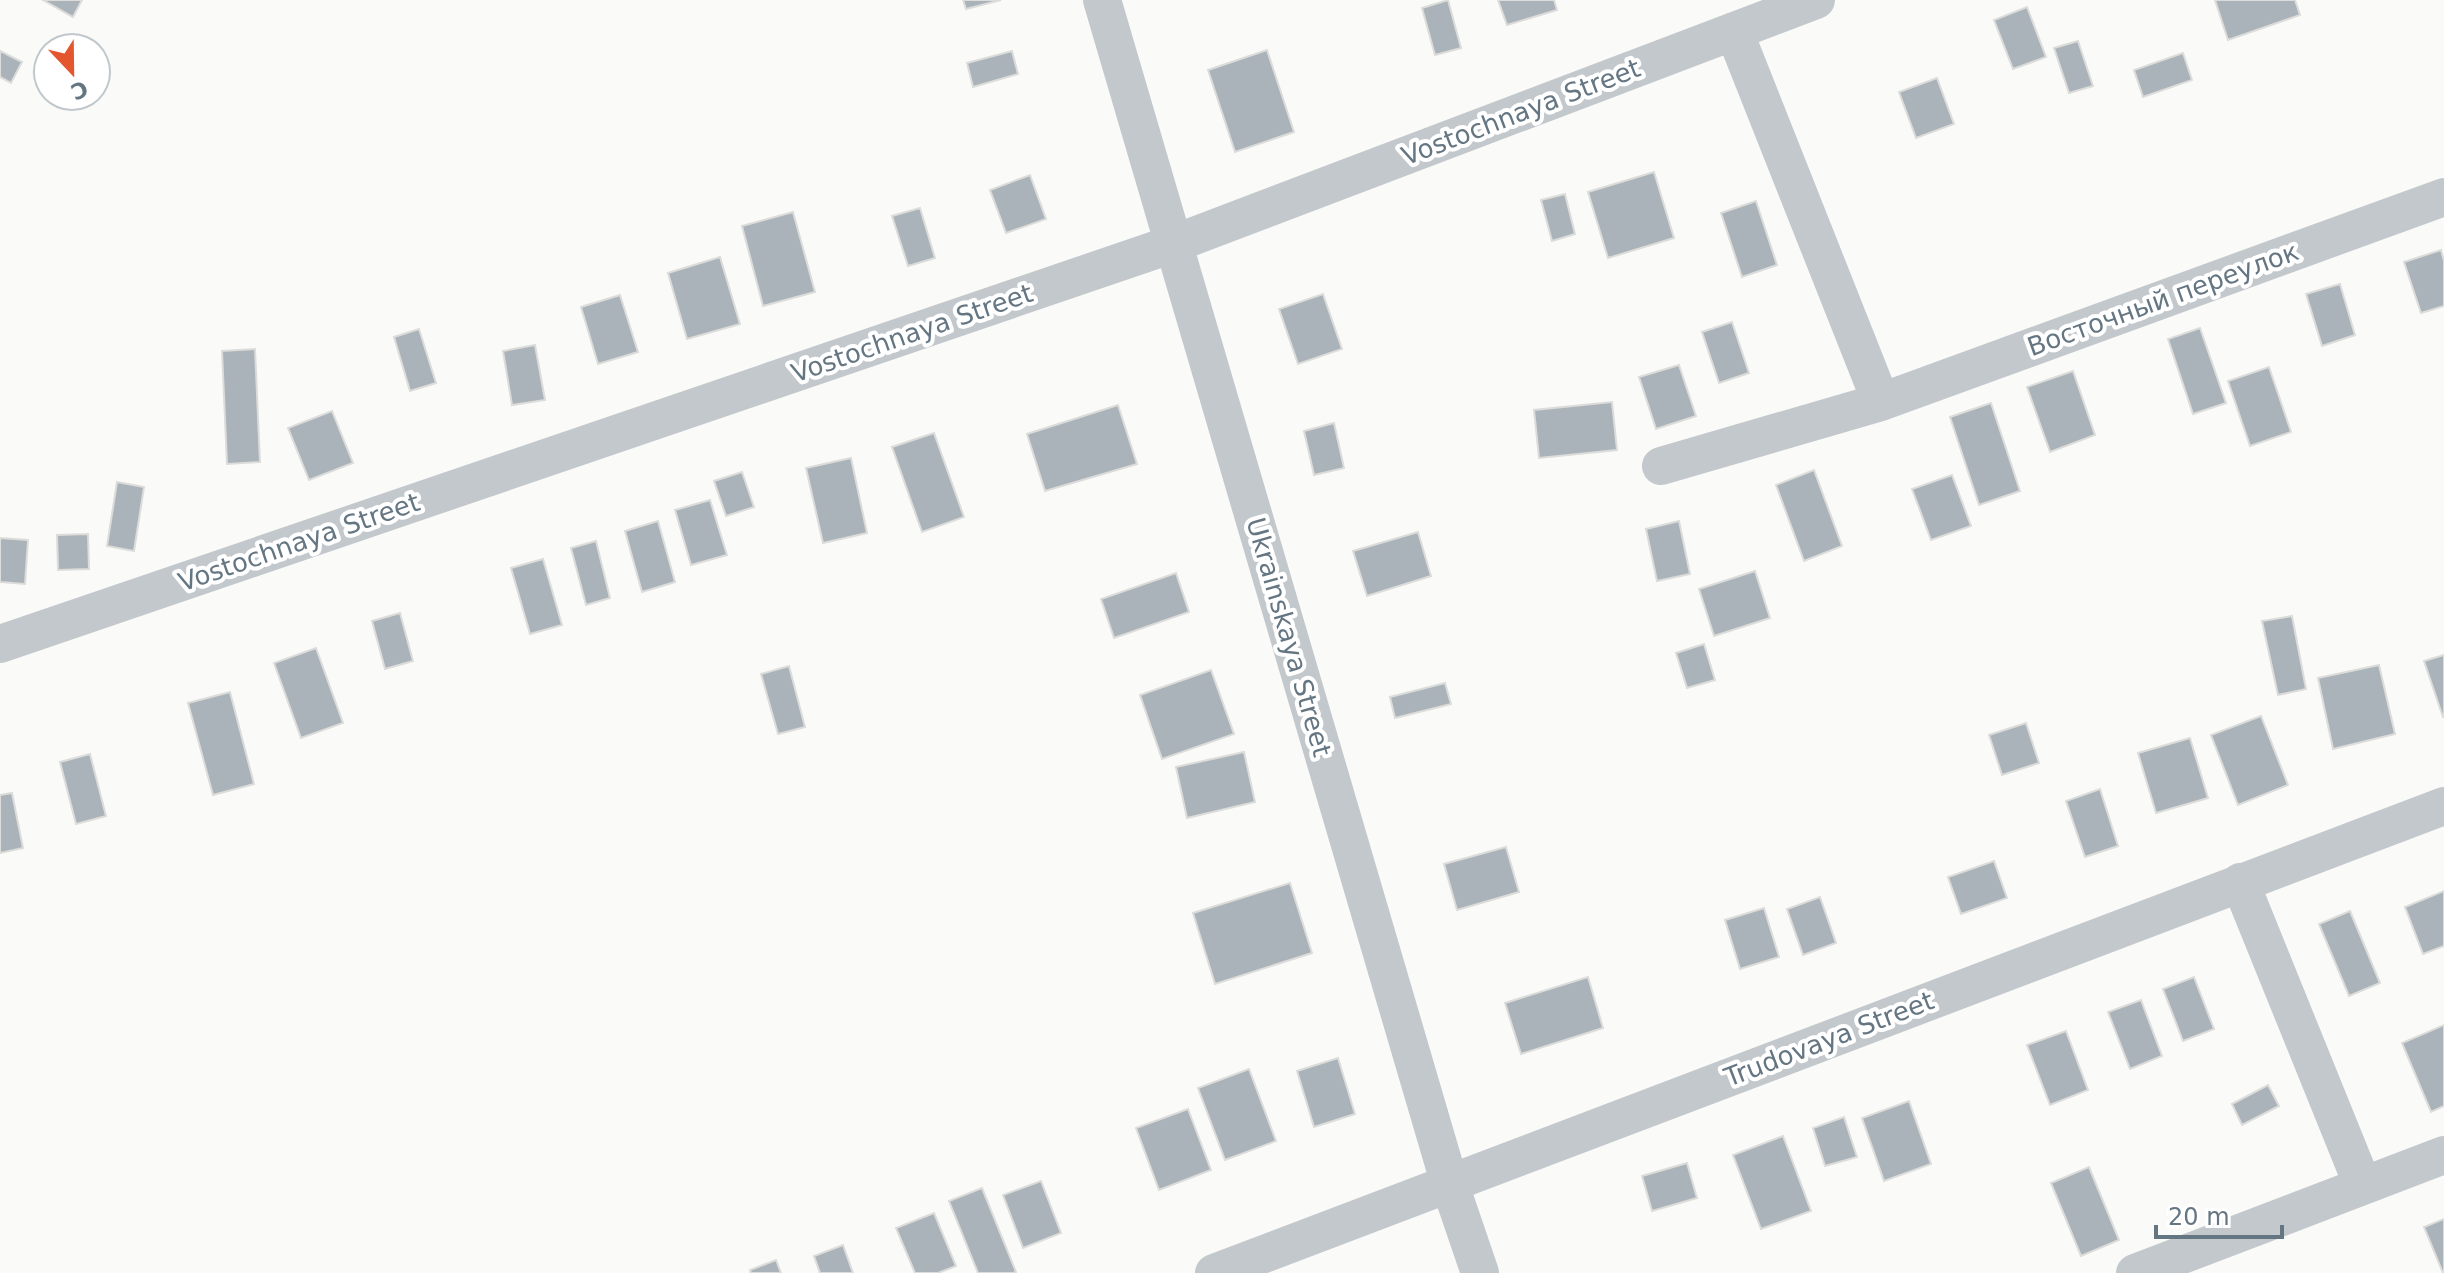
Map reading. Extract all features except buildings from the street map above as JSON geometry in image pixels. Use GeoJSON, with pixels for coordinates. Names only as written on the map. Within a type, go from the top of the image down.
{"type":"FeatureCollection","features":[{"type":"Feature","properties":{"kind":"street","name":"Ukrainskaya Street"},"geometry":{"type":"LineString","coordinates":[[1102,0],[1450,1185],[1480,1273]]}},
{"type":"Feature","properties":{"kind":"street","name":"Vostochnaya Street"},"geometry":{"type":"LineString","coordinates":[[0,644],[1173,244],[1816,0]]}},
{"type":"Feature","properties":{"kind":"street"},"geometry":{"type":"LineString","coordinates":[[1734,31],[1881,402]]}},
{"type":"Feature","properties":{"kind":"street","name":"Восточный переулок"},"geometry":{"type":"LineString","coordinates":[[1661,466],[1881,402],[2444,197]]}},
{"type":"Feature","properties":{"kind":"street","name":"Trudovaya Street"},"geometry":{"type":"LineString","coordinates":[[1214,1273],[2444,806]]}},
{"type":"Feature","properties":{"kind":"street"},"geometry":{"type":"LineString","coordinates":[[2240,882],[2363,1186]]}},
{"type":"Feature","properties":{"kind":"street"},"geometry":{"type":"LineString","coordinates":[[2135,1273],[2444,1155]]}}]}
